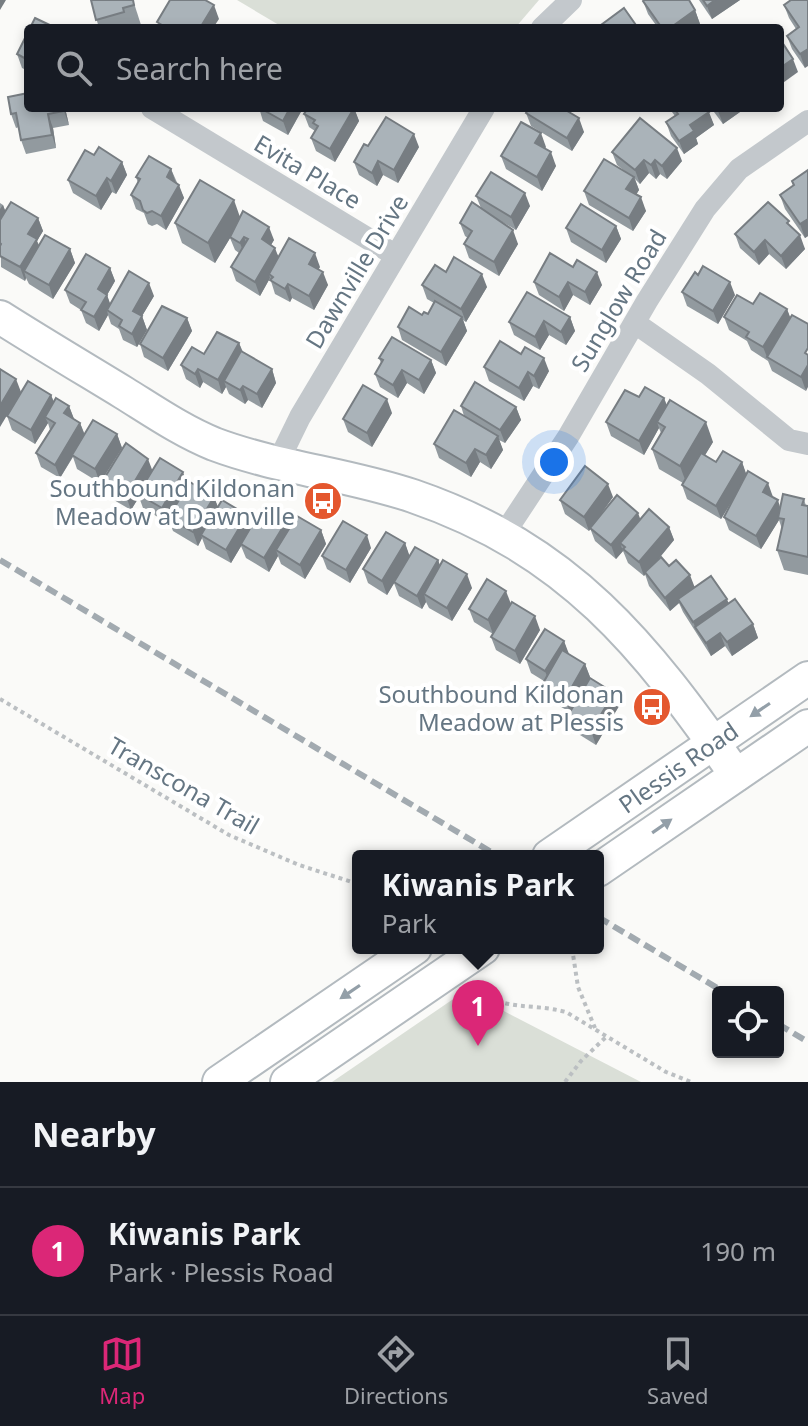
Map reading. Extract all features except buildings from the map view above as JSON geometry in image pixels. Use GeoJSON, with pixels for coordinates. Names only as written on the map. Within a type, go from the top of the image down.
{"type":"FeatureCollection","features":[{"type":"Feature","properties":{"kind":"main road"},"geometry":{"type":"LineString","coordinates":[[0,317],[180,428],[214,444],[412,496],[504,534],[547,562],[620,626],[668,680],[736,775]]}},
{"type":"Feature","properties":{"kind":"main road","name":"Plessis Road"},"geometry":{"type":"LineString","coordinates":[[558,850],[808,678]]}},
{"type":"Feature","properties":{"kind":"main road","name":"Plessis Road"},"geometry":{"type":"LineString","coordinates":[[604,866],[808,726]]}},
{"type":"Feature","properties":{"kind":"main road"},"geometry":{"type":"LineString","coordinates":[[219,1082],[406,954]]}},
{"type":"Feature","properties":{"kind":"main road"},"geometry":{"type":"LineString","coordinates":[[287,1082],[474,954]]}},
{"type":"Feature","properties":{"kind":"street"},"geometry":{"type":"LineString","coordinates":[[546,24],[571,0]]}},
{"type":"Feature","properties":{"kind":"street","name":"Evita Place"},"geometry":{"type":"LineString","coordinates":[[159,112],[395,255]]}},
{"type":"Feature","properties":{"kind":"street","name":"Dawnville Drive"},"geometry":{"type":"LineString","coordinates":[[278,462],[300,417],[482,112]]}},
{"type":"Feature","properties":{"kind":"street","name":"Sunglow Road"},"geometry":{"type":"LineString","coordinates":[[504,534],[568,437],[705,209],[739,169],[808,121]]}},
{"type":"Feature","properties":{"kind":"street"},"geometry":{"type":"LineString","coordinates":[[635,323],[708,374],[789,440],[808,444]]}},
{"type":"Feature","properties":{"kind":"path","name":"Transcona Trail"},"geometry":{"type":"LineString","coordinates":[[0,699],[229,835],[299,865],[352,882]]}},
{"type":"Feature","properties":{"kind":"path"},"geometry":{"type":"LineString","coordinates":[[573,954],[578,987],[596,1030]]}},
{"type":"Feature","properties":{"kind":"path"},"geometry":{"type":"LineString","coordinates":[[470,985],[493,1001],[509,1006],[566,1012],[666,1072],[691,1082]]}},
{"type":"Feature","properties":{"kind":"path"},"geometry":{"type":"LineString","coordinates":[[565,1082],[607,1036]]}},
{"type":"Feature","properties":{"kind":"shaded area"},"geometry":{"type":"Polygon","coordinates":[[[237,0],[539,0],[518,24],[277,24],[237,0]]]}},
{"type":"Feature","properties":{"kind":"shaded area"},"geometry":{"type":"Polygon","coordinates":[[[465,991],[641,1082],[332,1082],[465,991]]]}},
{"type":"Feature","properties":{"kind":"railway"},"geometry":{"type":"LineString","coordinates":[[0,560],[488,850]]}},
{"type":"Feature","properties":{"kind":"railway"},"geometry":{"type":"LineString","coordinates":[[604,921],[714,986]]}},
{"type":"Feature","properties":{"kind":"railway"},"geometry":{"type":"LineString","coordinates":[[784,1028],[808,1042]]}},
{"type":"Feature","properties":{"kind":"place","name":"Southbound Kildonan Meadow at Dawnville"},"geometry":{"type":"Point","coordinates":[323,501]}},
{"type":"Feature","properties":{"kind":"place","name":"Southbound Kildonan Meadow at Plessis"},"geometry":{"type":"Point","coordinates":[652,707]}},
{"type":"Feature","properties":{"kind":"place","name":"Kiwanis Park"},"geometry":{"type":"Point","coordinates":[478,1046]}}]}
